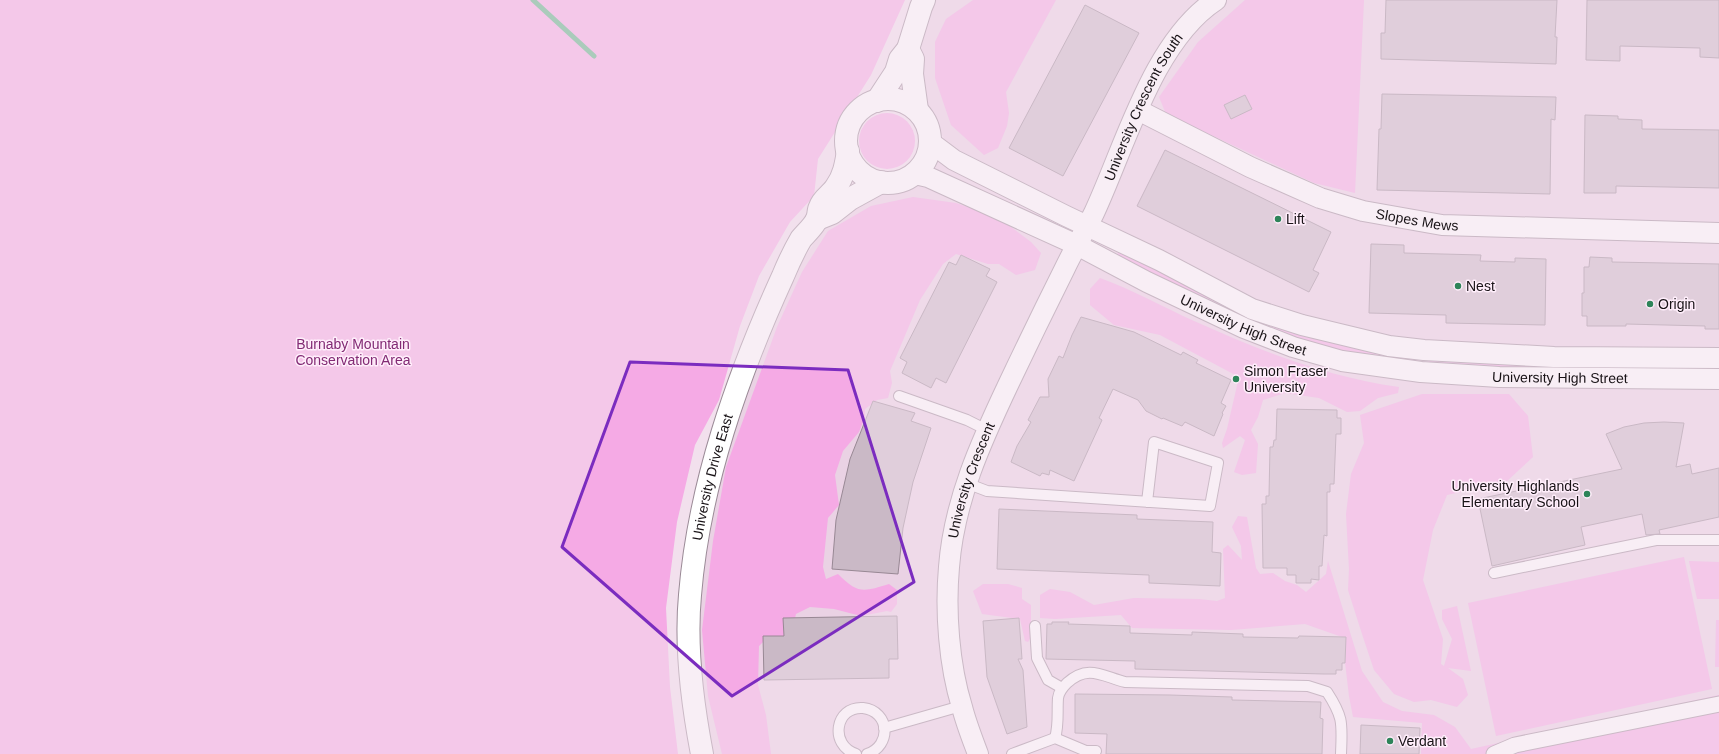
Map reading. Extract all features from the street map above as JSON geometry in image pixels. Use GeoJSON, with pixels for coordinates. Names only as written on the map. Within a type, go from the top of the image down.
{"type":"FeatureCollection","features":[{"type":"Feature","properties":{"kind":"street"},"geometry":{"type":"LineString","coordinates":[[877,101],[896,72],[900,59],[908,49],[924,0]]}},
{"type":"Feature","properties":{"kind":"street","name":"University Crescent South"},"geometry":{"type":"LineString","coordinates":[[1087,226],[1160,64],[1178,37],[1206,7],[1216,0]]}},
{"type":"Feature","properties":{"kind":"street"},"geometry":{"type":"LineString","coordinates":[[908,49],[913,59],[912,74],[916,110]]}},
{"type":"Feature","properties":{"kind":"street"},"geometry":{"type":"LineString","coordinates":[[891,99],[905,102],[916,110],[924,119],[929,130],[930,142],[928,154],[923,165],[915,174],[905,179],[893,182],[881,182],[860,172],[852,162],[848,151],[846,138],[849,126],[855,115],[864,106],[877,101],[891,99]]}},
{"type":"Feature","properties":{"kind":"street","name":"Slopes Mews"},"geometry":{"type":"LineString","coordinates":[[1138,110],[1250,167],[1320,198],[1363,211],[1442,225],[1719,233]]}},
{"type":"Feature","properties":{"kind":"street","name":"University High Street"},"geometry":{"type":"LineString","coordinates":[[930,142],[954,160],[1087,226],[1160,260],[1252,308],[1302,325],[1389,346],[1424,350],[1554,357],[1719,358]]}},
{"type":"Feature","properties":{"kind":"street","name":"University Drive East"},"geometry":{"type":"LineString","coordinates":[[702,754],[693,701],[689,632],[690,596],[697,537],[703,508],[728,418],[751,352],[789,262],[800,241],[817,219],[820,206],[837,186],[844,171],[848,151]]}},
{"type":"Feature","properties":{"kind":"street","name":"University High Street"},"geometry":{"type":"LineString","coordinates":[[915,174],[928,177],[1076,245],[1147,282],[1244,328],[1293,347],[1342,361],[1421,372],[1499,377],[1719,379]]}},
{"type":"Feature","properties":{"kind":"street","name":"University Drive East"},"geometry":{"type":"LineString","coordinates":[[817,219],[832,213],[850,198],[881,182]]}},
{"type":"Feature","properties":{"kind":"street","name":"University Crescent"},"geometry":{"type":"LineString","coordinates":[[978,754],[961,706],[951,657],[948,598],[950,560],[956,524],[966,483],[987,430],[1076,245],[1087,226]]}},
{"type":"Feature","properties":{"kind":"street"},"geometry":{"type":"LineString","coordinates":[[1494,754],[1515,745],[1719,704]]}},
{"type":"Feature","properties":{"kind":"lane"},"geometry":{"type":"LineString","coordinates":[[900,396],[967,420],[987,430]]}},
{"type":"Feature","properties":{"kind":"lane"},"geometry":{"type":"LineString","coordinates":[[966,483],[987,491],[1147,502],[1210,506],[1218,464],[1154,442],[1147,502]]}},
{"type":"Feature","properties":{"kind":"lane"},"geometry":{"type":"LineString","coordinates":[[1494,573],[1656,540],[1719,540]]}},
{"type":"Feature","properties":{"kind":"lane"},"geometry":{"type":"LineString","coordinates":[[1035,626],[1037,658],[1048,680],[1062,688]]}},
{"type":"Feature","properties":{"kind":"lane"},"geometry":{"type":"LineString","coordinates":[[1055,738],[1058,728],[1058,696],[1062,688],[1072,678],[1082,673],[1096,672],[1125,682],[1308,686],[1327,692],[1338,710],[1342,725],[1341,754]]}},
{"type":"Feature","properties":{"kind":"lane"},"geometry":{"type":"LineString","coordinates":[[884,728],[961,706]]}},
{"type":"Feature","properties":{"kind":"lane"},"geometry":{"type":"LineString","coordinates":[[856,754],[844,748],[840,742],[838,734],[839,726],[847,713],[854,709],[862,708],[877,714],[884,728],[882,742],[878,748],[867,754]]}},
{"type":"Feature","properties":{"kind":"lane"},"geometry":{"type":"LineString","coordinates":[[1012,754],[1055,738],[1086,751],[1096,751]]}},
{"type":"Feature","properties":{"kind":"highlighted area"},"geometry":{"type":"Polygon","coordinates":[[[630,362],[848,370],[914,582],[732,696],[562,547],[630,362]]]}},
{"type":"Feature","properties":{"kind":"shaded area","name":"Simon Fraser University"},"geometry":{"type":"Polygon","coordinates":[[[935,0],[1719,0],[1719,754],[713,754],[705,712],[699,623],[705,551],[726,452],[742,406],[800,264],[821,233],[841,214],[877,194],[905,191],[927,185],[947,144],[940,131],[936,118],[926,102],[920,68],[922,41],[935,0]]]}},
{"type":"Feature","properties":{"kind":"green space","name":"Burnaby Mountain Conservation Area"},"geometry":{"type":"Polygon","coordinates":[[[0,0],[905,0],[871,75],[818,159],[814,196],[790,222],[759,276],[740,326],[719,400],[695,445],[677,522],[666,608],[670,687],[678,754],[0,754],[0,0]]]}},
{"type":"Feature","properties":{"kind":"green space"},"geometry":{"type":"Polygon","coordinates":[[[973,0],[1056,0],[1006,92],[1009,113],[1007,126],[998,148],[984,155],[951,125],[935,78],[935,42],[946,19],[973,0]]]}},
{"type":"Feature","properties":{"kind":"green space"},"geometry":{"type":"Polygon","coordinates":[[[1245,0],[1364,0],[1355,193],[1314,183],[1166,114],[1159,97],[1198,42],[1245,0]]]}},
{"type":"Feature","properties":{"kind":"green space"},"geometry":{"type":"Polygon","coordinates":[[[881,113],[893,113],[903,117],[911,125],[915,135],[915,147],[911,157],[903,165],[893,169],[881,169],[871,165],[863,157],[859,147],[859,135],[863,125],[871,117],[881,113]]]}},
{"type":"Feature","properties":{"kind":"green space"},"geometry":{"type":"Polygon","coordinates":[[[913,197],[956,203],[998,217],[1031,242],[1041,253],[1035,270],[1016,275],[999,264],[988,264],[956,254],[943,264],[920,300],[890,371],[892,383],[888,398],[877,400],[865,409],[865,417],[859,432],[843,451],[835,475],[839,505],[828,518],[823,567],[826,579],[838,574],[851,585],[861,590],[873,589],[889,584],[897,590],[897,604],[891,612],[887,611],[861,616],[834,609],[810,607],[796,614],[792,631],[781,641],[767,638],[759,646],[758,685],[766,715],[771,754],[722,754],[708,696],[702,630],[713,541],[726,467],[777,327],[802,272],[828,231],[871,206],[913,197]]]}},
{"type":"Feature","properties":{"kind":"green space"},"geometry":{"type":"Polygon","coordinates":[[[1119,250],[1236,305],[1418,356],[1416,366],[1351,354],[1287,336],[1266,328],[1181,289],[1117,255],[1119,250]]]}},
{"type":"Feature","properties":{"kind":"green space"},"geometry":{"type":"Polygon","coordinates":[[[1100,278],[1244,343],[1320,370],[1372,383],[1399,387],[1398,393],[1378,398],[1360,411],[1347,412],[1319,398],[1285,393],[1263,400],[1258,417],[1251,430],[1258,444],[1256,473],[1242,475],[1234,472],[1245,440],[1240,436],[1223,448],[1222,443],[1227,429],[1239,377],[1160,335],[1114,325],[1090,305],[1090,289],[1100,278]]]}},
{"type":"Feature","properties":{"kind":"green space"},"geometry":{"type":"Polygon","coordinates":[[[1429,358],[1682,367],[1650,370],[1428,367],[1429,358]]]}},
{"type":"Feature","properties":{"kind":"green space"},"geometry":{"type":"Polygon","coordinates":[[[1422,394],[1509,394],[1528,416],[1533,457],[1506,482],[1447,495],[1433,530],[1423,580],[1443,639],[1441,664],[1444,666],[1452,639],[1442,619],[1442,610],[1457,606],[1471,671],[1448,668],[1463,679],[1468,695],[1457,707],[1431,700],[1414,702],[1394,694],[1374,670],[1348,590],[1349,569],[1346,514],[1351,474],[1364,443],[1360,415],[1422,394]]]}},
{"type":"Feature","properties":{"kind":"green space"},"geometry":{"type":"Polygon","coordinates":[[[1238,516],[1247,517],[1256,568],[1260,574],[1273,573],[1285,581],[1297,585],[1306,592],[1326,574],[1328,561],[1362,671],[1383,702],[1402,711],[1434,715],[1455,727],[1471,749],[1719,695],[1719,754],[1421,754],[1422,723],[1353,717],[1342,637],[1305,624],[1231,630],[1132,628],[1121,615],[1055,619],[1040,618],[1040,595],[1050,589],[1070,592],[1094,605],[1134,598],[1199,599],[1217,601],[1225,598],[1223,549],[1228,545],[1242,560],[1241,546],[1232,527],[1238,516]]]}},
{"type":"Feature","properties":{"kind":"green space"},"geometry":{"type":"Polygon","coordinates":[[[1684,557],[1712,689],[1496,736],[1468,603],[1684,557]]]}},
{"type":"Feature","properties":{"kind":"green space"},"geometry":{"type":"Polygon","coordinates":[[[1689,561],[1719,562],[1719,599],[1697,599],[1689,561]]]}},
{"type":"Feature","properties":{"kind":"green space"},"geometry":{"type":"Polygon","coordinates":[[[983,584],[1008,584],[1022,588],[1022,599],[1031,605],[1031,637],[1028,642],[1025,641],[1020,619],[982,614],[973,591],[983,584]]]}},
{"type":"Feature","properties":{"kind":"green space"},"geometry":{"type":"Polygon","coordinates":[[[1716,620],[1719,620],[1719,667],[1715,667],[1716,620]]]}},
{"type":"Feature","properties":{"kind":"building"},"geometry":{"type":"Polygon","coordinates":[[[1386,0],[1557,0],[1555,37],[1557,37],[1556,64],[1381,59],[1381,33],[1385,33],[1386,0]]]}},
{"type":"Feature","properties":{"kind":"building"},"geometry":{"type":"Polygon","coordinates":[[[1587,0],[1719,0],[1719,58],[1700,57],[1700,48],[1620,46],[1620,61],[1586,60],[1587,0]]]}},
{"type":"Feature","properties":{"kind":"building"},"geometry":{"type":"Polygon","coordinates":[[[1085,5],[1139,33],[1063,176],[1009,148],[1085,5]]]}},
{"type":"Feature","properties":{"kind":"building"},"geometry":{"type":"Polygon","coordinates":[[[1382,94],[1556,97],[1555,120],[1551,119],[1550,194],[1377,190],[1382,94]]]}},
{"type":"Feature","properties":{"kind":"building"},"geometry":{"type":"Polygon","coordinates":[[[1245,95],[1252,109],[1231,119],[1224,105],[1245,95]]]}},
{"type":"Feature","properties":{"kind":"building"},"geometry":{"type":"Polygon","coordinates":[[[1585,115],[1618,116],[1618,119],[1642,120],[1642,129],[1719,130],[1719,188],[1616,186],[1616,193],[1584,193],[1585,115]]]}},
{"type":"Feature","properties":{"kind":"building","name":"Lift"},"geometry":{"type":"Polygon","coordinates":[[[1165,150],[1331,232],[1313,270],[1319,273],[1309,292],[1137,206],[1165,150]]]}},
{"type":"Feature","properties":{"kind":"building","name":"Nest"},"geometry":{"type":"Polygon","coordinates":[[[1371,244],[1404,245],[1404,253],[1481,255],[1480,261],[1515,262],[1515,258],[1546,259],[1545,325],[1446,323],[1446,315],[1369,313],[1371,244]]]}},
{"type":"Feature","properties":{"kind":"building"},"geometry":{"type":"Polygon","coordinates":[[[961,255],[990,269],[986,276],[997,282],[946,383],[936,378],[931,388],[902,373],[907,362],[900,358],[949,262],[956,265],[961,255]]]}},
{"type":"Feature","properties":{"kind":"building","name":"Origin"},"geometry":{"type":"Polygon","coordinates":[[[1590,257],[1612,258],[1612,262],[1719,264],[1719,329],[1705,329],[1705,326],[1626,324],[1626,326],[1587,326],[1587,316],[1582,316],[1582,293],[1584,293],[1584,267],[1589,267],[1590,257]]]}},
{"type":"Feature","properties":{"kind":"building"},"geometry":{"type":"Polygon","coordinates":[[[1081,317],[1134,332],[1181,355],[1183,352],[1198,360],[1196,363],[1231,380],[1221,403],[1226,406],[1214,436],[1185,422],[1182,426],[1163,418],[1162,419],[1146,411],[1138,400],[1113,389],[1099,418],[1102,420],[1074,481],[1050,470],[1049,475],[1042,473],[1040,476],[1011,462],[1017,446],[1031,422],[1028,420],[1040,397],[1049,397],[1048,379],[1059,356],[1063,358],[1081,317]]]}},
{"type":"Feature","properties":{"kind":"building"},"geometry":{"type":"Polygon","coordinates":[[[873,401],[915,413],[911,421],[931,428],[913,482],[903,528],[898,574],[832,569],[836,520],[850,459],[873,401]]]}},
{"type":"Feature","properties":{"kind":"building"},"geometry":{"type":"Polygon","coordinates":[[[1277,409],[1337,410],[1337,418],[1341,418],[1341,434],[1336,434],[1334,484],[1330,484],[1330,492],[1327,492],[1327,536],[1324,535],[1322,566],[1319,566],[1319,580],[1311,579],[1311,583],[1296,583],[1296,575],[1287,575],[1287,568],[1263,568],[1262,504],[1266,504],[1266,496],[1269,496],[1270,447],[1273,447],[1274,440],[1276,440],[1277,409]]]}},
{"type":"Feature","properties":{"kind":"building"},"geometry":{"type":"Polygon","coordinates":[[[1644,423],[1684,423],[1676,467],[1690,464],[1692,474],[1719,468],[1719,517],[1659,530],[1660,534],[1646,535],[1642,514],[1581,527],[1585,545],[1492,566],[1478,499],[1622,469],[1606,434],[1624,427],[1644,423]]]}},
{"type":"Feature","properties":{"kind":"building"},"geometry":{"type":"Polygon","coordinates":[[[999,509],[1137,515],[1137,519],[1213,522],[1212,552],[1221,553],[1220,586],[1149,583],[1149,575],[997,569],[999,509]]]}},
{"type":"Feature","properties":{"kind":"building"},"geometry":{"type":"Polygon","coordinates":[[[897,616],[898,659],[889,659],[889,678],[764,680],[763,636],[784,636],[783,618],[897,616]]]}},
{"type":"Feature","properties":{"kind":"building"},"geometry":{"type":"Polygon","coordinates":[[[1019,618],[1022,659],[1018,659],[1023,670],[1027,727],[1007,734],[987,677],[983,621],[1019,618]]]}},
{"type":"Feature","properties":{"kind":"building"},"geometry":{"type":"Polygon","coordinates":[[[1052,622],[1130,626],[1130,633],[1192,635],[1192,632],[1243,634],[1243,637],[1346,637],[1345,663],[1342,663],[1342,670],[1336,670],[1336,674],[1324,674],[1135,669],[1135,661],[1046,659],[1047,624],[1052,624],[1052,622]]]}},
{"type":"Feature","properties":{"kind":"building"},"geometry":{"type":"Polygon","coordinates":[[[1075,694],[1232,697],[1232,700],[1321,702],[1320,718],[1323,719],[1322,754],[1106,754],[1107,734],[1075,733],[1075,694]]]}},
{"type":"Feature","properties":{"kind":"building","name":"Verdant"},"geometry":{"type":"Polygon","coordinates":[[[1361,725],[1420,728],[1419,754],[1360,754],[1361,725]]]}},
{"type":"Feature","properties":{"kind":"waterway"},"geometry":{"type":"LineString","coordinates":[[533,0],[594,56]]}},
{"type":"Feature","properties":{"kind":"place","name":"Lift"},"geometry":{"type":"Point","coordinates":[1278,219]}},
{"type":"Feature","properties":{"kind":"place","name":"Nest"},"geometry":{"type":"Point","coordinates":[1458,286]}},
{"type":"Feature","properties":{"kind":"place","name":"Origin"},"geometry":{"type":"Point","coordinates":[1650,304]}},
{"type":"Feature","properties":{"kind":"place","name":"Simon Fraser University"},"geometry":{"type":"Point","coordinates":[1236,379]}},
{"type":"Feature","properties":{"kind":"place","name":"University Highlands Elementary School"},"geometry":{"type":"Point","coordinates":[1587,494]}},
{"type":"Feature","properties":{"kind":"place","name":"Verdant"},"geometry":{"type":"Point","coordinates":[1390,741]}}]}
